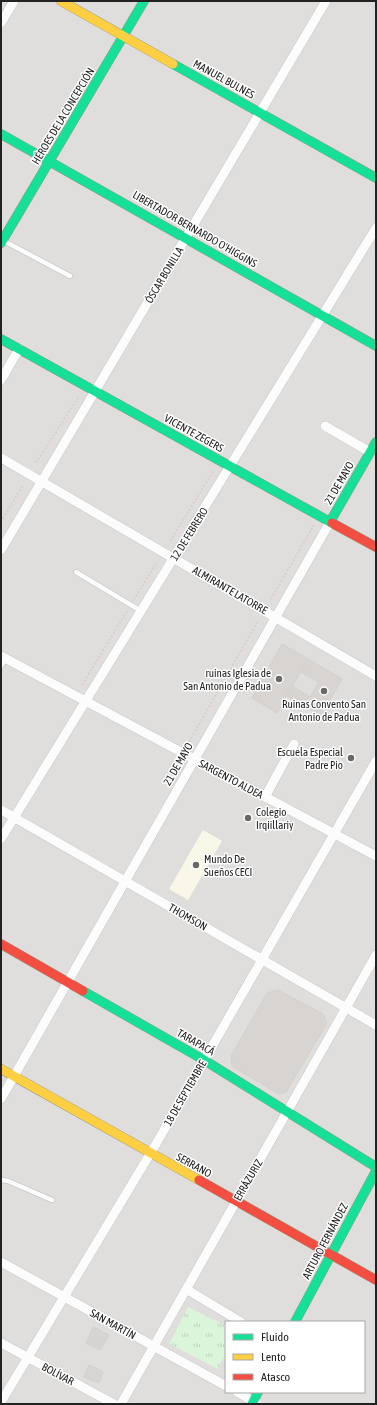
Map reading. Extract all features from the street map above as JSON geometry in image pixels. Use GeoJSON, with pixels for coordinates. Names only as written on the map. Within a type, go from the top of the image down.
{"type":"FeatureCollection","features":[{"type":"Feature","properties":{"kind":"street"},"geometry":{"type":"LineString","coordinates":[[1,23],[14,1]]}},
{"type":"Feature","properties":{"kind":"street","name":"MANUEL BULNES"},"geometry":{"type":"LineString","coordinates":[[61,1],[376,178]]}},
{"type":"Feature","properties":{"kind":"street","name":"HÉROES DE LA CONCEPCIÓN"},"geometry":{"type":"LineString","coordinates":[[2,242],[144,1]]}},
{"type":"Feature","properties":{"kind":"street","name":"ÓSCAR BONILLA"},"geometry":{"type":"LineString","coordinates":[[1,550],[326,1]]}},
{"type":"Feature","properties":{"kind":"street","name":"LIBERTADOR BERNARDO O'HIGGINS"},"geometry":{"type":"LineString","coordinates":[[1,134],[376,346]]}},
{"type":"Feature","properties":{"kind":"street","name":"12 DE FEBRERO"},"geometry":{"type":"LineString","coordinates":[[1,839],[376,228]]}},
{"type":"Feature","properties":{"kind":"street","name":"VICENTE ZEGERS"},"geometry":{"type":"LineString","coordinates":[[1,339],[376,547]]}},
{"type":"Feature","properties":{"kind":"street"},"geometry":{"type":"LineString","coordinates":[[1,380],[19,349]]}},
{"type":"Feature","properties":{"kind":"street"},"geometry":{"type":"LineString","coordinates":[[325,426],[370,452]]}},
{"type":"Feature","properties":{"kind":"street","name":"21 DE MAYO"},"geometry":{"type":"LineString","coordinates":[[1,1099],[376,442]]}},
{"type":"Feature","properties":{"kind":"street","name":"ALMIRANTE LATORRE"},"geometry":{"type":"LineString","coordinates":[[1,458],[376,676]]}},
{"type":"Feature","properties":{"kind":"street","name":"SARGENTO ALDEA"},"geometry":{"type":"LineString","coordinates":[[2,660],[86,701],[376,856]]}},
{"type":"Feature","properties":{"kind":"street"},"geometry":{"type":"LineString","coordinates":[[265,797],[294,744]]}},
{"type":"Feature","properties":{"kind":"street","name":"18 DE SEPTIEMBRE"},"geometry":{"type":"LineString","coordinates":[[1,1402],[150,1154],[376,761]]}},
{"type":"Feature","properties":{"kind":"street","name":"THOMSON"},"geometry":{"type":"LineString","coordinates":[[1,810],[376,1025]]}},
{"type":"Feature","properties":{"kind":"street","name":"TARAPACÁ"},"geometry":{"type":"LineString","coordinates":[[1,944],[204,1060],[376,1167]]}},
{"type":"Feature","properties":{"kind":"street","name":"ERRÁZURIZ"},"geometry":{"type":"LineString","coordinates":[[120,1404],[376,956]]}},
{"type":"Feature","properties":{"kind":"street","name":"SERRANO"},"geometry":{"type":"LineString","coordinates":[[1,1070],[376,1280]]}},
{"type":"Feature","properties":{"kind":"street","name":"ARTURO FERNÁNDEZ"},"geometry":{"type":"LineString","coordinates":[[296,1321],[376,1171]]}},
{"type":"Feature","properties":{"kind":"street","name":"SAN MARTÍN"},"geometry":{"type":"LineString","coordinates":[[1,1262],[225,1385]]}},
{"type":"Feature","properties":{"kind":"street"},"geometry":{"type":"LineString","coordinates":[[186,1289],[240,1321]]}},
{"type":"Feature","properties":{"kind":"street","name":"BOLÍVAR"},"geometry":{"type":"LineString","coordinates":[[1,1343],[114,1404]]}},
{"type":"Feature","properties":{"kind":"street"},"geometry":{"type":"LineString","coordinates":[[239,1393],[255,1403],[258,1393]]}},
{"type":"Feature","properties":{"kind":"lane"},"geometry":{"type":"LineString","coordinates":[[2,242],[70,276]]}},
{"type":"Feature","properties":{"kind":"lane"},"geometry":{"type":"LineString","coordinates":[[76,572],[141,611]]}},
{"type":"Feature","properties":{"kind":"lane"},"geometry":{"type":"LineString","coordinates":[[1,1180],[8,1181],[52,1200]]}},
{"type":"Feature","properties":{"kind":"path"},"geometry":{"type":"LineString","coordinates":[[36,463],[79,396]]}},
{"type":"Feature","properties":{"kind":"path"},"geometry":{"type":"LineString","coordinates":[[170,541],[214,470]]}},
{"type":"Feature","properties":{"kind":"path"},"geometry":{"type":"LineString","coordinates":[[1,522],[23,485]]}},
{"type":"Feature","properties":{"kind":"path"},"geometry":{"type":"LineString","coordinates":[[271,599],[320,516]]}},
{"type":"Feature","properties":{"kind":"path"},"geometry":{"type":"LineString","coordinates":[[82,685],[157,562]]}},
{"type":"Feature","properties":{"kind":"path"},"geometry":{"type":"LineString","coordinates":[[189,742],[258,621]]}},
{"type":"Feature","properties":{"kind":"shaded area"},"geometry":{"type":"Polygon","coordinates":[[[1,1],[376,1],[376,1404],[1,1404],[1,1]]]}},
{"type":"Feature","properties":{"kind":"shaded area","name":"Mundo De Sueños CECI"},"geometry":{"type":"Polygon","coordinates":[[[203,830],[222,841],[188,900],[169,889],[203,830]]]}},
{"type":"Feature","properties":{"kind":"green space"},"geometry":{"type":"Polygon","coordinates":[[[188,1307],[225,1326],[225,1355],[218,1369],[169,1344],[188,1307]]]}},
{"type":"Feature","properties":{"kind":"building","name":"ruinas Iglesia de San Antonio de Padua"},"geometry":{"type":"Polygon","coordinates":[[[282,644],[308,659],[277,713],[252,698],[282,644]]]}},
{"type":"Feature","properties":{"kind":"building","name":"Ruinas Convento San Antonio de Padua"},"geometry":{"type":"Polygon","coordinates":[[[308,659],[342,679],[321,715],[287,696],[292,686],[310,697],[319,682],[301,672],[308,659]]]}},
{"type":"Feature","properties":{"kind":"building"},"geometry":{"type":"Polygon","coordinates":[[[278,990],[323,1014],[327,1023],[286,1092],[279,1094],[232,1066],[231,1056],[267,993],[278,990]]]}},
{"type":"Feature","properties":{"kind":"building"},"geometry":{"type":"Polygon","coordinates":[[[93,1327],[109,1335],[100,1350],[86,1343],[93,1327]]]}},
{"type":"Feature","properties":{"kind":"building"},"geometry":{"type":"Polygon","coordinates":[[[89,1365],[103,1372],[99,1383],[84,1377],[89,1365]]]}},
{"type":"Feature","properties":{"kind":"traffic: fast"},"geometry":{"type":"LineString","coordinates":[[1,243],[144,1]]}},
{"type":"Feature","properties":{"kind":"traffic: fast"},"geometry":{"type":"LineString","coordinates":[[173,64],[376,178]]}},
{"type":"Feature","properties":{"kind":"traffic: fast"},"geometry":{"type":"LineString","coordinates":[[1,134],[376,346]]}},
{"type":"Feature","properties":{"kind":"traffic: fast"},"geometry":{"type":"LineString","coordinates":[[1,339],[332,523]]}},
{"type":"Feature","properties":{"kind":"traffic: fast"},"geometry":{"type":"LineString","coordinates":[[330,522],[376,442]]}},
{"type":"Feature","properties":{"kind":"traffic: fast"},"geometry":{"type":"LineString","coordinates":[[83,991],[204,1060],[376,1167]]}},
{"type":"Feature","properties":{"kind":"traffic: fast"},"geometry":{"type":"LineString","coordinates":[[296,1321],[376,1171]]}},
{"type":"Feature","properties":{"kind":"traffic: fast"},"geometry":{"type":"LineString","coordinates":[[252,1404],[258,1393]]}},
{"type":"Feature","properties":{"kind":"traffic: slow"},"geometry":{"type":"LineString","coordinates":[[61,1],[173,64]]}},
{"type":"Feature","properties":{"kind":"traffic: slow"},"geometry":{"type":"LineString","coordinates":[[1,1069],[199,1180]]}},
{"type":"Feature","properties":{"kind":"traffic: jam"},"geometry":{"type":"LineString","coordinates":[[332,523],[376,547]]}},
{"type":"Feature","properties":{"kind":"traffic: jam"},"geometry":{"type":"LineString","coordinates":[[1,944],[83,991]]}},
{"type":"Feature","properties":{"kind":"traffic: jam"},"geometry":{"type":"LineString","coordinates":[[199,1180],[376,1280]]}},
{"type":"Feature","properties":{"kind":"place","name":"ruinas Iglesia de San Antonio de Padua"},"geometry":{"type":"Point","coordinates":[279,679]}},
{"type":"Feature","properties":{"kind":"place","name":"Ruinas Convento San Antonio de Padua"},"geometry":{"type":"Point","coordinates":[324,691]}},
{"type":"Feature","properties":{"kind":"place","name":"Escuela Especial Padre Pio"},"geometry":{"type":"Point","coordinates":[351,758]}},
{"type":"Feature","properties":{"kind":"place","name":"Colegio Irqiillariy"},"geometry":{"type":"Point","coordinates":[248,818]}},
{"type":"Feature","properties":{"kind":"place","name":"Mundo De Sueños CECI"},"geometry":{"type":"Point","coordinates":[196,865]}}]}
